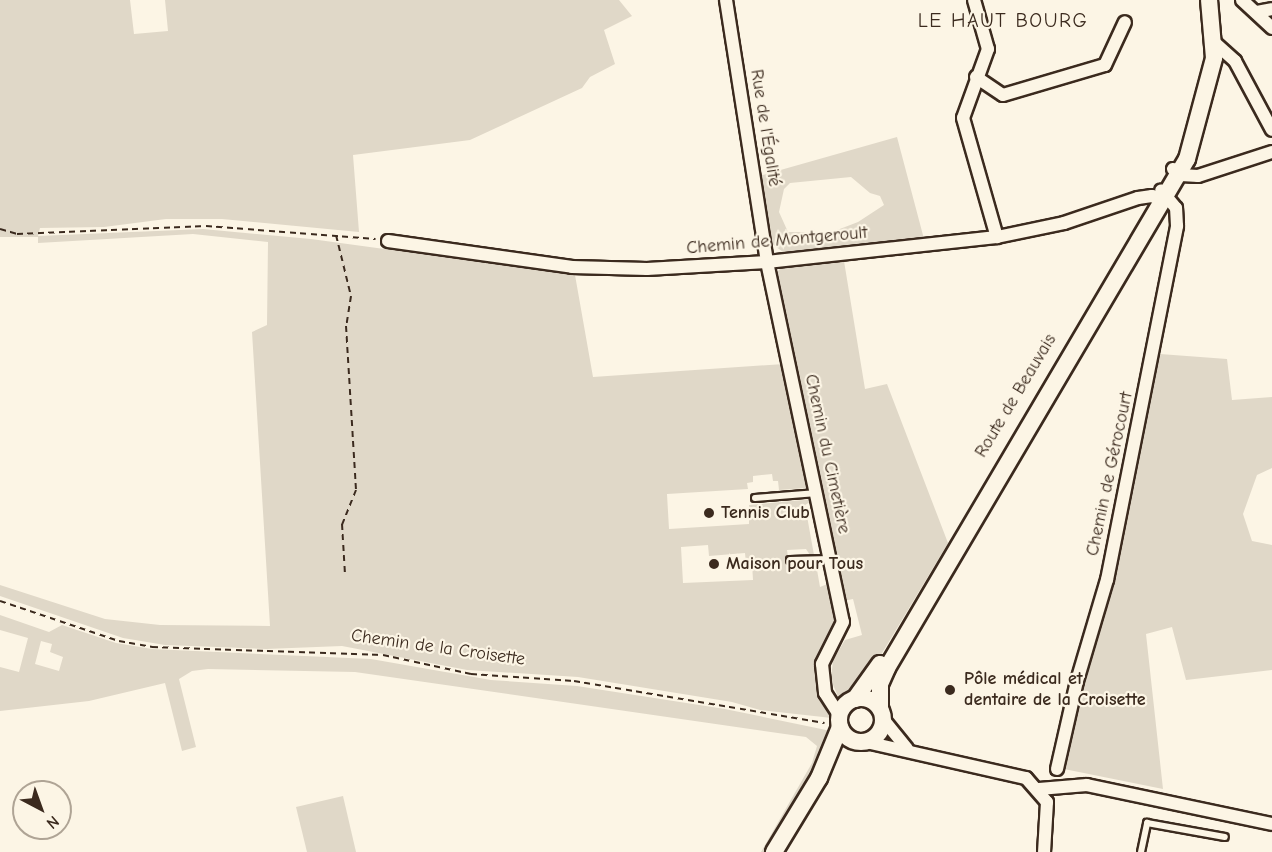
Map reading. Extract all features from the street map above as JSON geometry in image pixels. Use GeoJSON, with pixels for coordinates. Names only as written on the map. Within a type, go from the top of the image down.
{"type":"FeatureCollection","features":[{"type":"Feature","properties":{"kind":"main road","name":"Route de Beauvais"},"geometry":{"type":"LineString","coordinates":[[881,713],[879,684],[887,668],[1175,171],[1204,108],[1215,43],[1209,0]]}},
{"type":"Feature","properties":{"kind":"main road","name":"Route de Beauvais"},"geometry":{"type":"LineString","coordinates":[[855,699],[905,623],[1161,195]]}},
{"type":"Feature","properties":{"kind":"main road"},"geometry":{"type":"LineString","coordinates":[[774,852],[819,778],[833,761],[879,734],[881,713],[867,699],[855,699],[845,705],[819,778]]}},
{"type":"Feature","properties":{"kind":"main road"},"geometry":{"type":"LineString","coordinates":[[840,722],[847,737],[864,742]]}},
{"type":"Feature","properties":{"kind":"street","name":"Rue de l'Égalité"},"geometry":{"type":"LineString","coordinates":[[726,0],[768,262]]}},
{"type":"Feature","properties":{"kind":"street"},"geometry":{"type":"LineString","coordinates":[[974,0],[988,49],[963,118],[997,237]]}},
{"type":"Feature","properties":{"kind":"street"},"geometry":{"type":"LineString","coordinates":[[1242,0],[1272,28]]}},
{"type":"Feature","properties":{"kind":"street"},"geometry":{"type":"LineString","coordinates":[[1257,12],[1272,9]]}},
{"type":"Feature","properties":{"kind":"street"},"geometry":{"type":"LineString","coordinates":[[976,77],[1003,95],[1105,65],[1125,22]]}},
{"type":"Feature","properties":{"kind":"street"},"geometry":{"type":"LineString","coordinates":[[1215,43],[1235,61],[1272,130]]}},
{"type":"Feature","properties":{"kind":"street"},"geometry":{"type":"LineString","coordinates":[[1175,171],[1198,176],[1272,152]]}},
{"type":"Feature","properties":{"kind":"street","name":"Chemin de Montgeroult"},"geometry":{"type":"LineString","coordinates":[[388,241],[596,268],[768,262],[997,237],[1064,223],[1138,198],[1161,195]]}},
{"type":"Feature","properties":{"kind":"street","name":"Chemin de Gérocourt"},"geometry":{"type":"LineString","coordinates":[[1057,769],[1077,681],[1107,580],[1178,226],[1179,216],[1161,195]]}},
{"type":"Feature","properties":{"kind":"street","name":"Chemin du Cimetière"},"geometry":{"type":"LineString","coordinates":[[768,262],[818,493],[843,622],[825,655],[822,681],[827,698],[840,722]]}},
{"type":"Feature","properties":{"kind":"street"},"geometry":{"type":"LineString","coordinates":[[881,713],[907,749]]}},
{"type":"Feature","properties":{"kind":"street"},"geometry":{"type":"LineString","coordinates":[[864,742],[1010,771],[1039,789],[1047,802],[1044,852]]}},
{"type":"Feature","properties":{"kind":"street"},"geometry":{"type":"LineString","coordinates":[[1039,789],[1087,785],[1272,824]]}},
{"type":"Feature","properties":{"kind":"lane"},"geometry":{"type":"LineString","coordinates":[[755,498],[818,493]]}},
{"type":"Feature","properties":{"kind":"lane"},"geometry":{"type":"LineString","coordinates":[[790,560],[831,559]]}},
{"type":"Feature","properties":{"kind":"lane"},"geometry":{"type":"LineString","coordinates":[[1141,852],[1147,823],[1225,837]]}},
{"type":"Feature","properties":{"kind":"path"},"geometry":{"type":"LineString","coordinates":[[0,229],[17,234],[206,226],[388,241]]}},
{"type":"Feature","properties":{"kind":"path"},"geometry":{"type":"LineString","coordinates":[[336,235],[351,296],[346,326],[356,490],[342,524],[345,574]]}},
{"type":"Feature","properties":{"kind":"path","name":"Chemin de la Croisette"},"geometry":{"type":"LineString","coordinates":[[0,601],[119,641],[152,647],[383,655],[471,674],[574,681],[810,723],[840,722]]}},
{"type":"Feature","properties":{"kind":"shaded area"},"geometry":{"type":"Polygon","coordinates":[[[0,0],[130,0],[134,34],[168,31],[165,0],[619,0],[632,16],[604,30],[615,64],[590,77],[582,88],[470,140],[353,155],[359,232],[222,219],[166,219],[104,227],[40,228],[38,236],[203,229],[311,239],[575,275],[593,377],[784,364],[809,484],[806,488],[779,490],[778,481],[773,481],[772,474],[753,476],[753,482],[747,483],[748,489],[667,494],[669,529],[749,524],[749,505],[815,499],[805,505],[814,555],[810,555],[806,549],[787,550],[789,564],[816,564],[820,587],[830,583],[839,623],[817,658],[815,679],[819,696],[832,718],[760,710],[732,702],[578,677],[467,670],[342,646],[266,649],[165,645],[123,638],[0,596],[0,585],[105,619],[160,625],[270,626],[252,332],[267,325],[268,242],[193,234],[38,243],[38,237],[0,237],[0,0]],[[708,545],[681,547],[683,583],[753,580],[752,564],[746,564],[745,553],[709,556],[708,545]]]}},
{"type":"Feature","properties":{"kind":"shaded area"},"geometry":{"type":"Polygon","coordinates":[[[897,137],[924,239],[783,252],[771,243],[759,176],[897,137]],[[851,177],[790,183],[784,189],[779,212],[788,232],[832,232],[858,222],[884,205],[880,196],[870,193],[851,177]]]}},
{"type":"Feature","properties":{"kind":"shaded area"},"geometry":{"type":"Polygon","coordinates":[[[844,261],[865,389],[887,384],[948,543],[869,675],[840,701],[831,680],[833,660],[845,640],[862,635],[853,599],[843,601],[775,274],[782,267],[844,261]]]}},
{"type":"Feature","properties":{"kind":"shaded area"},"geometry":{"type":"Polygon","coordinates":[[[1160,354],[1227,359],[1232,400],[1272,397],[1272,468],[1257,475],[1243,514],[1252,541],[1272,545],[1272,670],[1186,680],[1172,627],[1146,634],[1163,789],[1064,769],[1069,725],[1116,563],[1160,354]]]}},
{"type":"Feature","properties":{"kind":"shaded area"},"geometry":{"type":"Polygon","coordinates":[[[0,615],[49,632],[62,625],[116,643],[152,649],[371,659],[491,680],[577,686],[725,709],[831,731],[827,750],[766,852],[761,852],[812,763],[817,746],[806,737],[355,672],[208,669],[192,671],[179,679],[196,747],[182,751],[165,683],[89,701],[0,711],[0,667],[19,672],[28,638],[0,630],[0,615]],[[41,641],[35,664],[59,671],[63,657],[50,652],[52,644],[41,641]]]}},
{"type":"Feature","properties":{"kind":"shaded area"},"geometry":{"type":"Polygon","coordinates":[[[343,796],[356,852],[307,852],[296,807],[343,796]]]}},
{"type":"Feature","properties":{"kind":"place","name":"Tennis Club"},"geometry":{"type":"Point","coordinates":[709,513]}},
{"type":"Feature","properties":{"kind":"place","name":"Maison pour Tous"},"geometry":{"type":"Point","coordinates":[714,564]}},
{"type":"Feature","properties":{"kind":"place","name":"Pôle médical et dentaire de la Croisette"},"geometry":{"type":"Point","coordinates":[950,690]}},
{"type":"Feature","properties":{"kind":"district","name":"LE HAUT BOURG"},"geometry":{"type":"Point","coordinates":[1003,20]}}]}
